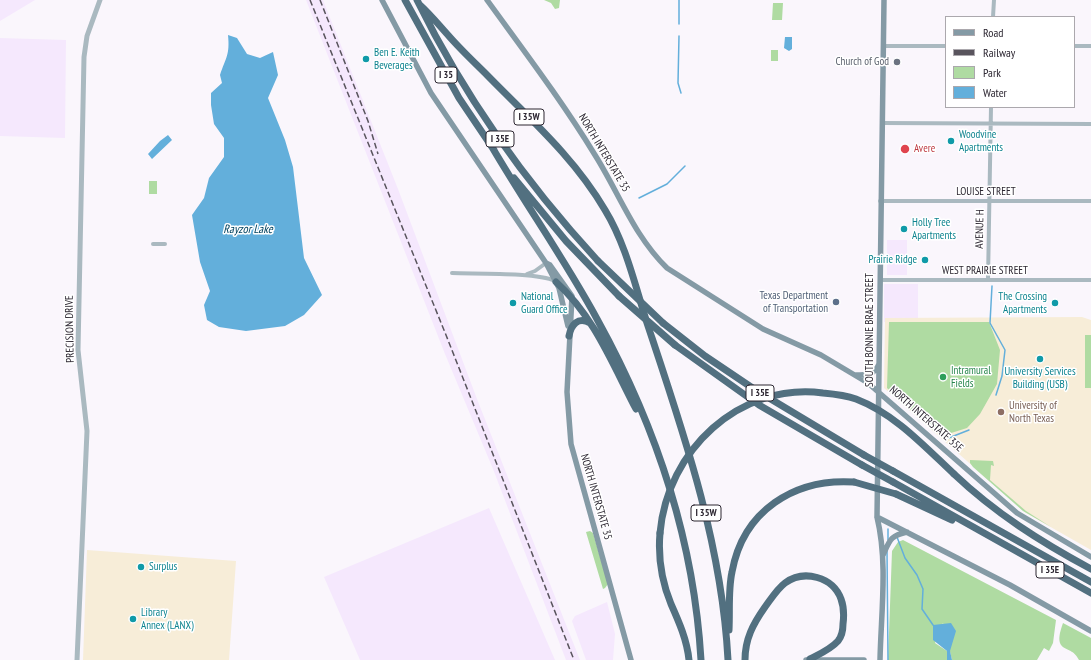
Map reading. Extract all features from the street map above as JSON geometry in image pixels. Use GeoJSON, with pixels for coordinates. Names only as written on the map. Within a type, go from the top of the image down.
{"type":"FeatureCollection","features":[{"type":"Feature","properties":{"kind":"highway","name":"I 35"},"geometry":{"type":"LineString","coordinates":[[405,0],[455,91],[492,147]]}},
{"type":"Feature","properties":{"kind":"highway","name":"I 35E"},"geometry":{"type":"LineString","coordinates":[[418,2],[448,58],[497,136],[530,182],[598,261],[663,323],[743,382],[864,455],[1091,582]]}},
{"type":"Feature","properties":{"kind":"highway","name":"I 35W"},"geometry":{"type":"LineString","coordinates":[[418,2],[559,147],[584,177],[613,226],[627,260],[697,478],[717,568],[726,629],[728,660]]}},
{"type":"Feature","properties":{"kind":"highway","name":"I 35E"},"geometry":{"type":"LineString","coordinates":[[492,147],[553,226],[586,264],[619,296],[675,345],[771,412],[862,465],[1091,593]]}},
{"type":"Feature","properties":{"kind":"highway","name":"I 35W"},"geometry":{"type":"LineString","coordinates":[[492,147],[597,319],[623,371],[654,443],[672,493],[687,557],[695,605],[701,660]]}},
{"type":"Feature","properties":{"kind":"highway"},"geometry":{"type":"LineString","coordinates":[[556,282],[572,298],[590,323],[612,360],[654,443]]}},
{"type":"Feature","properties":{"kind":"highway"},"geometry":{"type":"LineString","coordinates":[[569,336],[572,325],[576,322],[582,320],[590,323]]}},
{"type":"Feature","properties":{"kind":"highway"},"geometry":{"type":"LineString","coordinates":[[689,660],[683,629],[671,603],[662,571],[660,533],[665,503],[673,480],[683,461],[700,440],[722,419],[740,408],[758,400],[780,394],[804,391],[824,393],[854,398],[871,405],[893,418],[976,495],[1010,521],[1050,548],[1091,569]]}},
{"type":"Feature","properties":{"kind":"highway"},"geometry":{"type":"LineString","coordinates":[[728,660],[731,574],[736,554],[750,528],[771,505],[799,489],[829,481],[854,482],[896,494],[1011,548]]}},
{"type":"Feature","properties":{"kind":"highway"},"geometry":{"type":"LineString","coordinates":[[1002,529],[1017,540]]}},
{"type":"Feature","properties":{"kind":"highway"},"geometry":{"type":"LineString","coordinates":[[745,660],[747,638],[760,615],[785,583],[805,576],[817,577],[829,584],[838,593],[843,607],[843,629],[839,640],[828,650],[810,660]]}},
{"type":"Feature","properties":{"kind":"main road","name":"NORTH INTERSTATE 35"},"geometry":{"type":"LineString","coordinates":[[382,0],[406,48],[438,105],[546,264],[556,282],[563,301],[569,336]]}},
{"type":"Feature","properties":{"kind":"main road","name":"NORTH INTERSTATE 35"},"geometry":{"type":"LineString","coordinates":[[487,0],[554,92],[598,160],[633,224],[653,253],[674,273],[717,300]]}},
{"type":"Feature","properties":{"kind":"main road","name":"SOUTH BONNIE BRAE STREET"},"geometry":{"type":"LineString","coordinates":[[880,660],[882,557],[877,517],[880,362],[880,201],[884,0]]}},
{"type":"Feature","properties":{"kind":"main road","name":"NORTH INTERSTATE 35"},"geometry":{"type":"LineString","coordinates":[[546,264],[550,265],[569,289],[572,298],[567,396],[571,444],[577,472],[631,660]]}},
{"type":"Feature","properties":{"kind":"main road","name":"NORTH INTERSTATE 35E"},"geometry":{"type":"LineString","coordinates":[[717,300],[770,333],[821,355],[879,391],[1017,513],[1091,557]]}},
{"type":"Feature","properties":{"kind":"main road"},"geometry":{"type":"LineString","coordinates":[[854,375],[871,374],[876,370],[880,362]]}},
{"type":"Feature","properties":{"kind":"main road"},"geometry":{"type":"LineString","coordinates":[[877,517],[1010,585],[1091,631]]}},
{"type":"Feature","properties":{"kind":"main road"},"geometry":{"type":"LineString","coordinates":[[882,557],[891,538],[895,535],[907,532]]}},
{"type":"Feature","properties":{"kind":"main road"},"geometry":{"type":"LineString","coordinates":[[806,660],[864,660]]}},
{"type":"Feature","properties":{"kind":"street","name":"PRECISION DRIVE"},"geometry":{"type":"LineString","coordinates":[[78,660],[87,431],[78,350],[84,57],[86,36],[100,0]]}},
{"type":"Feature","properties":{"kind":"street"},"geometry":{"type":"LineString","coordinates":[[993,16],[994,0]]}},
{"type":"Feature","properties":{"kind":"street"},"geometry":{"type":"LineString","coordinates":[[883,46],[945,46]]}},
{"type":"Feature","properties":{"kind":"street"},"geometry":{"type":"LineString","coordinates":[[1075,46],[1091,46]]}},
{"type":"Feature","properties":{"kind":"street","name":"AVENUE H"},"geometry":{"type":"LineString","coordinates":[[988,280],[991,108]]}},
{"type":"Feature","properties":{"kind":"street"},"geometry":{"type":"LineString","coordinates":[[882,123],[1091,124]]}},
{"type":"Feature","properties":{"kind":"street","name":"LOUISE STREET"},"geometry":{"type":"LineString","coordinates":[[880,201],[1091,200]]}},
{"type":"Feature","properties":{"kind":"street"},"geometry":{"type":"LineString","coordinates":[[154,244],[165,244]]}},
{"type":"Feature","properties":{"kind":"street"},"geometry":{"type":"LineString","coordinates":[[520,276],[532,273],[546,264]]}},
{"type":"Feature","properties":{"kind":"street"},"geometry":{"type":"LineString","coordinates":[[452,273],[548,278],[556,282]]}},
{"type":"Feature","properties":{"kind":"street","name":"WEST PRAIRIE STREET"},"geometry":{"type":"LineString","coordinates":[[880,280],[1091,280]]}},
{"type":"Feature","properties":{"kind":"shaded area"},"geometry":{"type":"Polygon","coordinates":[[[0,0],[35,0],[0,21],[0,0]]]}},
{"type":"Feature","properties":{"kind":"shaded area"},"geometry":{"type":"Polygon","coordinates":[[[306,0],[323,0],[398,189],[477,399],[580,660],[566,660],[493,469],[445,354],[306,0]]]}},
{"type":"Feature","properties":{"kind":"shaded area"},"geometry":{"type":"Polygon","coordinates":[[[0,38],[66,40],[65,138],[0,136],[0,38]]]}},
{"type":"Feature","properties":{"kind":"shaded area"},"geometry":{"type":"Polygon","coordinates":[[[887,240],[907,240],[907,275],[887,275],[887,240]]]}},
{"type":"Feature","properties":{"kind":"shaded area"},"geometry":{"type":"Polygon","coordinates":[[[884,284],[918,284],[918,322],[884,322],[884,284]]]}},
{"type":"Feature","properties":{"kind":"shaded area","name":"University of North Texas"},"geometry":{"type":"Polygon","coordinates":[[[1082,317],[1091,320],[1091,550],[1026,513],[884,388],[885,318],[1082,317]]]}},
{"type":"Feature","properties":{"kind":"shaded area"},"geometry":{"type":"Polygon","coordinates":[[[489,508],[555,660],[360,660],[324,577],[489,508]]]}},
{"type":"Feature","properties":{"kind":"shaded area"},"geometry":{"type":"Polygon","coordinates":[[[87,550],[236,561],[229,660],[83,660],[87,550]]]}},
{"type":"Feature","properties":{"kind":"shaded area"},"geometry":{"type":"Polygon","coordinates":[[[607,602],[615,634],[613,660],[586,660],[572,621],[575,616],[607,602]]]}},
{"type":"Feature","properties":{"kind":"green space"},"geometry":{"type":"Polygon","coordinates":[[[544,0],[560,0],[559,8],[555,9],[551,3],[544,0]]]}},
{"type":"Feature","properties":{"kind":"green space"},"geometry":{"type":"Polygon","coordinates":[[[773,3],[783,3],[782,20],[772,20],[773,3]]]}},
{"type":"Feature","properties":{"kind":"green space"},"geometry":{"type":"Polygon","coordinates":[[[771,50],[778,50],[778,61],[771,61],[771,50]]]}},
{"type":"Feature","properties":{"kind":"green space"},"geometry":{"type":"Polygon","coordinates":[[[149,181],[157,181],[157,194],[149,194],[149,181]]]}},
{"type":"Feature","properties":{"kind":"green space","name":"Intramural Fields"},"geometry":{"type":"Polygon","coordinates":[[[889,322],[989,322],[1000,350],[997,384],[980,414],[967,428],[948,434],[935,432],[887,388],[889,322]]]}},
{"type":"Feature","properties":{"kind":"green space"},"geometry":{"type":"Polygon","coordinates":[[[1085,335],[1091,335],[1091,388],[1085,388],[1085,335]]]}},
{"type":"Feature","properties":{"kind":"green space"},"geometry":{"type":"Polygon","coordinates":[[[970,460],[993,461],[994,466],[991,465],[990,480],[1026,511],[1051,527],[1023,511],[973,467],[970,460]]]}},
{"type":"Feature","properties":{"kind":"green space"},"geometry":{"type":"Polygon","coordinates":[[[590,531],[593,533],[608,584],[603,589],[586,532],[590,531]]]}},
{"type":"Feature","properties":{"kind":"green space"},"geometry":{"type":"Polygon","coordinates":[[[903,540],[1056,620],[1053,643],[1049,651],[1044,648],[1037,660],[952,660],[943,623],[935,643],[947,651],[947,660],[888,660],[892,551],[898,542],[903,540]]]}},
{"type":"Feature","properties":{"kind":"green space"},"geometry":{"type":"Polygon","coordinates":[[[1063,623],[1091,638],[1091,660],[1079,660],[1076,655],[1061,645],[1059,640],[1063,623]]]}},
{"type":"Feature","properties":{"kind":"water","name":"Rayzor Lake"},"geometry":{"type":"Polygon","coordinates":[[[228,35],[237,38],[247,54],[260,58],[273,52],[278,75],[268,98],[285,140],[293,167],[304,258],[322,295],[304,315],[285,326],[246,331],[219,327],[207,320],[204,305],[210,291],[200,262],[192,215],[204,198],[209,178],[224,157],[224,138],[214,124],[211,93],[222,83],[220,75],[228,52],[228,35]]]}},
{"type":"Feature","properties":{"kind":"water"},"geometry":{"type":"Polygon","coordinates":[[[785,37],[792,37],[792,49],[789,51],[784,48],[785,37]]]}},
{"type":"Feature","properties":{"kind":"water"},"geometry":{"type":"Polygon","coordinates":[[[168,135],[172,140],[152,159],[148,154],[168,135]]]}},
{"type":"Feature","properties":{"kind":"water"},"geometry":{"type":"Polygon","coordinates":[[[951,623],[956,631],[950,651],[952,660],[947,660],[947,651],[933,640],[933,625],[951,623]]]}},
{"type":"Feature","properties":{"kind":"waterway"},"geometry":{"type":"LineString","coordinates":[[679,0],[679,24]]}},
{"type":"Feature","properties":{"kind":"waterway"},"geometry":{"type":"LineString","coordinates":[[679,36],[678,83],[681,93]]}},
{"type":"Feature","properties":{"kind":"waterway"},"geometry":{"type":"LineString","coordinates":[[639,198],[667,184],[685,166]]}},
{"type":"Feature","properties":{"kind":"waterway"},"geometry":{"type":"LineString","coordinates":[[992,286],[990,323],[1005,350],[1002,376],[996,395]]}},
{"type":"Feature","properties":{"kind":"waterway"},"geometry":{"type":"LineString","coordinates":[[946,439],[969,430]]}},
{"type":"Feature","properties":{"kind":"waterway"},"geometry":{"type":"LineString","coordinates":[[888,529],[888,540]]}},
{"type":"Feature","properties":{"kind":"waterway"},"geometry":{"type":"LineString","coordinates":[[897,537],[905,558],[917,575],[923,589],[922,609],[933,625]]}},
{"type":"Feature","properties":{"kind":"waterway"},"geometry":{"type":"LineString","coordinates":[[887,551],[888,660]]}},
{"type":"Feature","properties":{"kind":"railway"},"geometry":{"type":"LineString","coordinates":[[310,0],[446,335],[574,660]]}},
{"type":"Feature","properties":{"kind":"railway"},"geometry":{"type":"LineString","coordinates":[[320,0],[368,121],[378,154]]}},
{"type":"Feature","properties":{"kind":"place","name":"Ben E. Keith Beverages"},"geometry":{"type":"Point","coordinates":[366,59]}},
{"type":"Feature","properties":{"kind":"place","name":"Church of God"},"geometry":{"type":"Point","coordinates":[897,62]}},
{"type":"Feature","properties":{"kind":"place","name":"Woodvine Apartments"},"geometry":{"type":"Point","coordinates":[951,141]}},
{"type":"Feature","properties":{"kind":"place","name":"Avere"},"geometry":{"type":"Point","coordinates":[905,149]}},
{"type":"Feature","properties":{"kind":"place","name":"Holly Tree Apartments"},"geometry":{"type":"Point","coordinates":[904,229]}},
{"type":"Feature","properties":{"kind":"place","name":"Prairie Ridge"},"geometry":{"type":"Point","coordinates":[925,260]}},
{"type":"Feature","properties":{"kind":"place","name":"Texas Department of Transportation"},"geometry":{"type":"Point","coordinates":[836,302]}},
{"type":"Feature","properties":{"kind":"place","name":"National Guard Office"},"geometry":{"type":"Point","coordinates":[513,303]}},
{"type":"Feature","properties":{"kind":"place","name":"The Crossing Apartments"},"geometry":{"type":"Point","coordinates":[1055,303]}},
{"type":"Feature","properties":{"kind":"place","name":"University Services Building (USB)"},"geometry":{"type":"Point","coordinates":[1040,359]}},
{"type":"Feature","properties":{"kind":"place","name":"Intramural Fields"},"geometry":{"type":"Point","coordinates":[943,377]}},
{"type":"Feature","properties":{"kind":"place","name":"University of North Texas"},"geometry":{"type":"Point","coordinates":[1001,412]}},
{"type":"Feature","properties":{"kind":"place","name":"Surplus"},"geometry":{"type":"Point","coordinates":[141,567]}},
{"type":"Feature","properties":{"kind":"place","name":"Library Annex (LANX)"},"geometry":{"type":"Point","coordinates":[133,619]}}]}
